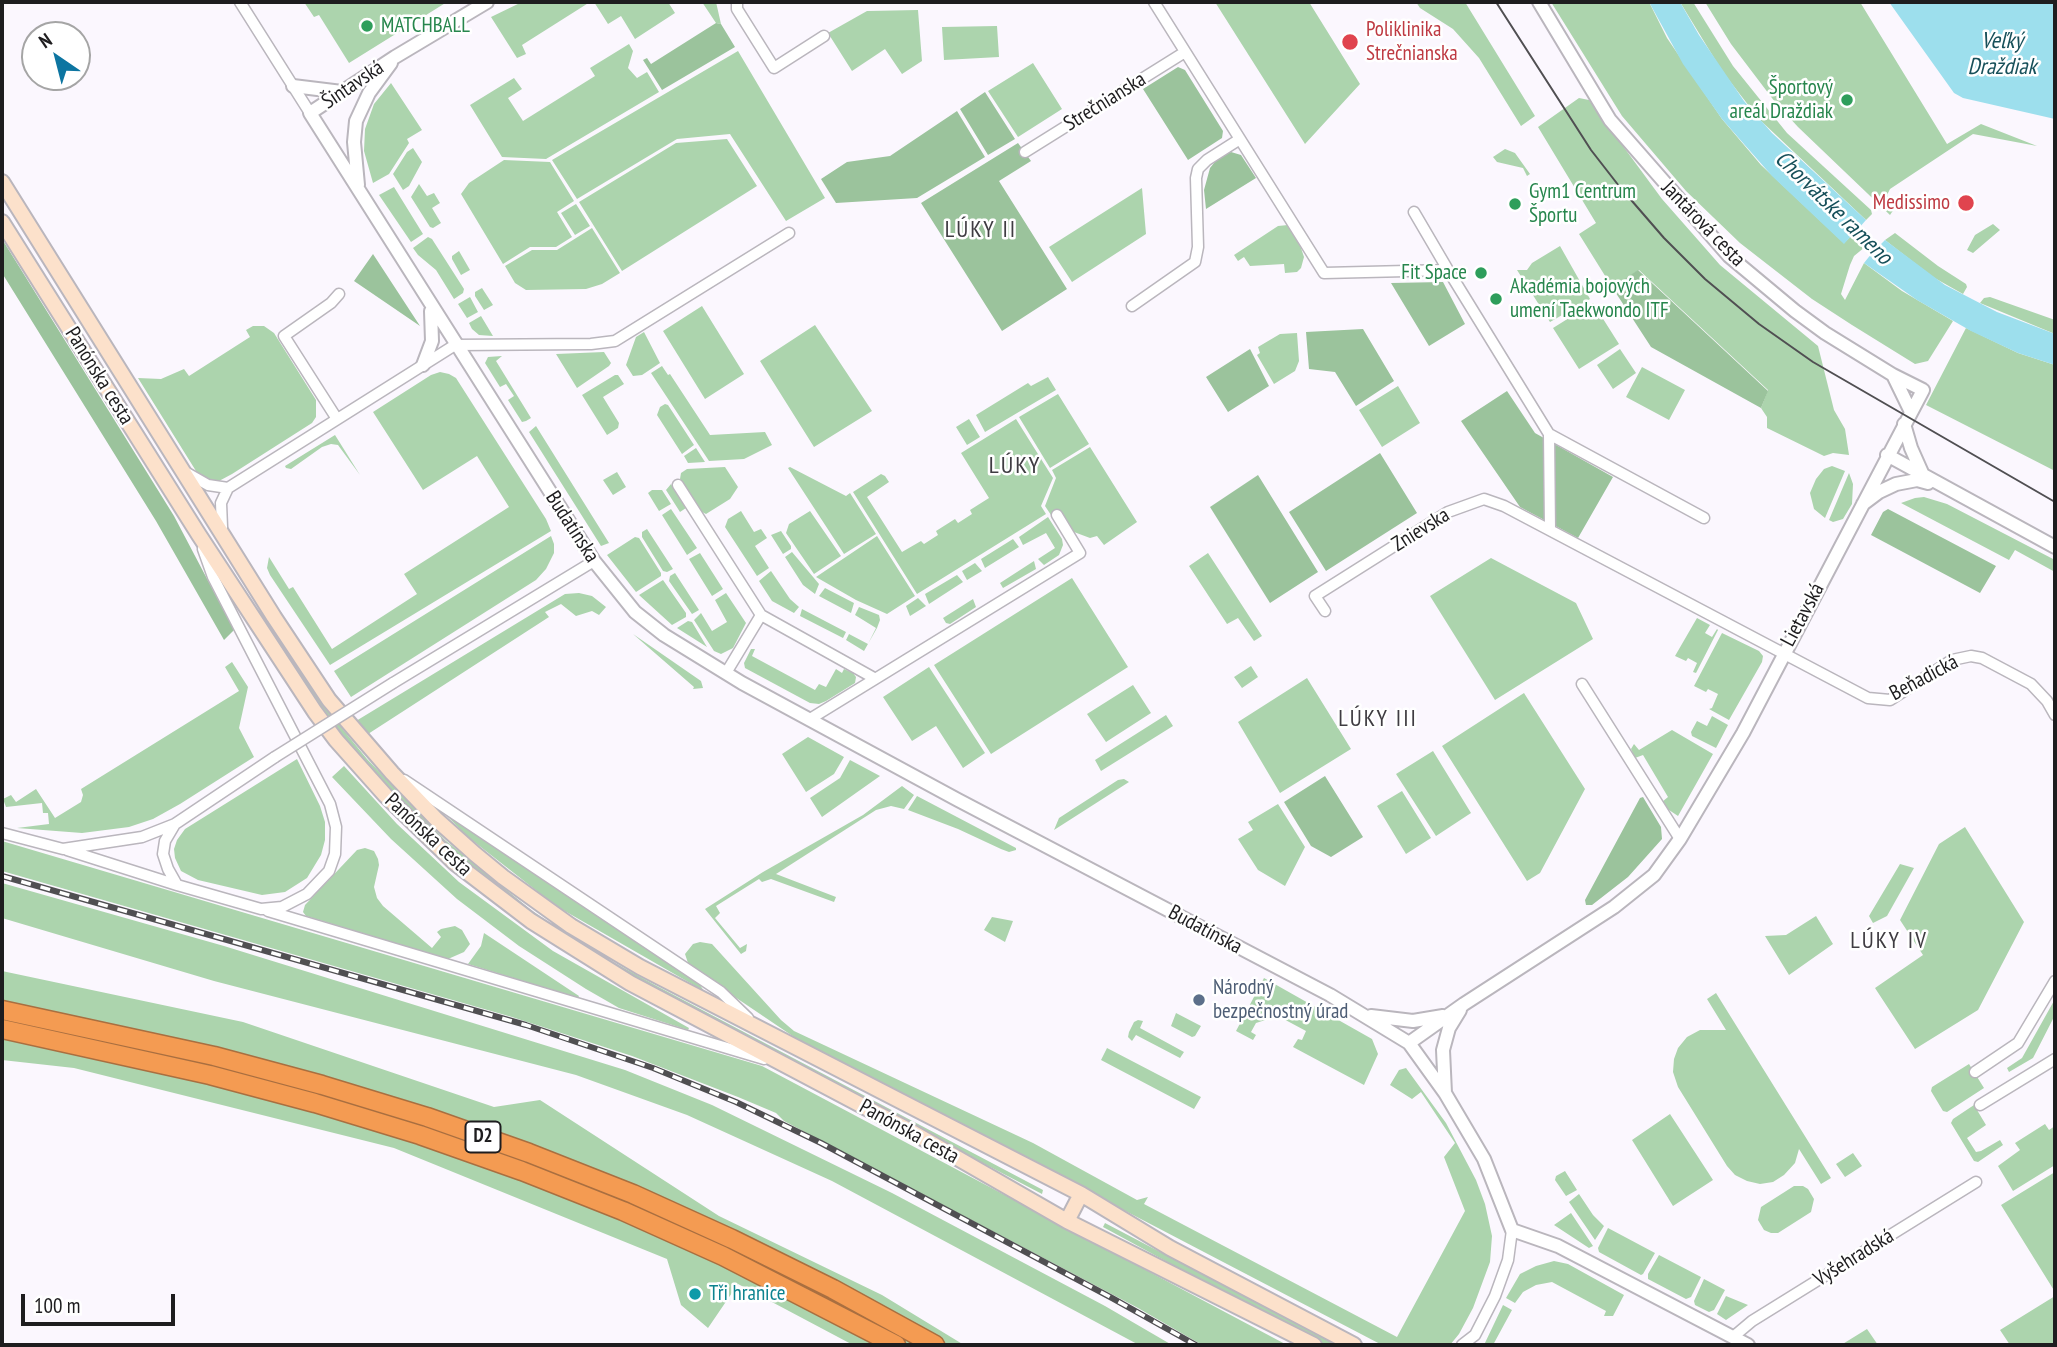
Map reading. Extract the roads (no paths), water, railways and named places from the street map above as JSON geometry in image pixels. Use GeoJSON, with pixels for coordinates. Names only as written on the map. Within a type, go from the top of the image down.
{"type":"FeatureCollection","features":[{"type":"Feature","properties":{"kind":"highway","name":"D2"},"geometry":{"type":"LineString","coordinates":[[2,1010],[214,1056],[308,1081],[427,1117],[529,1153],[633,1194],[732,1239],[833,1289],[935,1345]]}},
{"type":"Feature","properties":{"kind":"highway","name":"D2"},"geometry":{"type":"LineString","coordinates":[[2,1029],[210,1074],[316,1102],[433,1139],[547,1181],[723,1255],[896,1345]]}},
{"type":"Feature","properties":{"kind":"main road","name":"Panónska cesta"},"geometry":{"type":"LineString","coordinates":[[2,182],[222,535],[329,700],[392,773],[437,820],[475,854],[571,926],[640,967],[1081,1194],[1170,1248],[1354,1345]]}},
{"type":"Feature","properties":{"kind":"main road","name":"Panónska cesta"},"geometry":{"type":"LineString","coordinates":[[2,222],[295,682],[336,740],[400,812],[436,847],[500,899],[630,983],[912,1132],[1068,1221],[1314,1345]]}},
{"type":"Feature","properties":{"kind":"main road"},"geometry":{"type":"LineString","coordinates":[[1068,1221],[1081,1194]]}},
{"type":"Feature","properties":{"kind":"street","name":"Budatínska"},"geometry":{"type":"LineString","coordinates":[[240,2],[594,561],[640,617],[726,673],[1039,844],[1322,991],[1409,1043],[1445,1093],[1484,1159],[1512,1230]]}},
{"type":"Feature","properties":{"kind":"street","name":"Šintavská"},"geometry":{"type":"LineString","coordinates":[[310,113],[395,57],[487,2]]}},
{"type":"Feature","properties":{"kind":"street"},"geometry":{"type":"LineString","coordinates":[[737,2],[737,9],[774,68],[824,36]]}},
{"type":"Feature","properties":{"kind":"street"},"geometry":{"type":"LineString","coordinates":[[1154,2],[1324,273],[1448,270]]}},
{"type":"Feature","properties":{"kind":"street","name":"Jantárová cesta"},"geometry":{"type":"LineString","coordinates":[[1539,2],[1610,120],[1729,256],[1805,318],[1923,390]]}},
{"type":"Feature","properties":{"kind":"street","name":"Strečnianska"},"geometry":{"type":"LineString","coordinates":[[1025,152],[1185,52]]}},
{"type":"Feature","properties":{"kind":"street","name":"Šintavská"},"geometry":{"type":"LineString","coordinates":[[355,128],[367,97],[395,57]]}},
{"type":"Feature","properties":{"kind":"street"},"geometry":{"type":"LineString","coordinates":[[293,86],[342,92]]}},
{"type":"Feature","properties":{"kind":"street","name":"Budatínska"},"geometry":{"type":"LineString","coordinates":[[355,128],[358,189]]}},
{"type":"Feature","properties":{"kind":"street"},"geometry":{"type":"LineString","coordinates":[[1132,306],[1195,262],[1198,247],[1198,169],[1240,139]]}},
{"type":"Feature","properties":{"kind":"street"},"geometry":{"type":"LineString","coordinates":[[1413,212],[1549,434],[1704,518]]}},
{"type":"Feature","properties":{"kind":"street"},"geometry":{"type":"LineString","coordinates":[[222,535],[220,509],[228,488],[455,345],[591,344],[615,341],[789,233]]}},
{"type":"Feature","properties":{"kind":"street"},"geometry":{"type":"LineString","coordinates":[[337,419],[284,335],[331,303],[339,294]]}},
{"type":"Feature","properties":{"kind":"street"},"geometry":{"type":"LineString","coordinates":[[424,365],[433,332],[430,304]]}},
{"type":"Feature","properties":{"kind":"street"},"geometry":{"type":"LineString","coordinates":[[1893,374],[1908,418],[1911,448],[1923,475]]}},
{"type":"Feature","properties":{"kind":"street","name":"Lietavská"},"geometry":{"type":"LineString","coordinates":[[1409,1043],[1614,907],[1654,875],[1680,839],[1743,733],[1859,507],[1923,390]]}},
{"type":"Feature","properties":{"kind":"street"},"geometry":{"type":"LineString","coordinates":[[1549,434],[1550,530]]}},
{"type":"Feature","properties":{"kind":"street"},"geometry":{"type":"LineString","coordinates":[[1887,455],[2055,547]]}},
{"type":"Feature","properties":{"kind":"street"},"geometry":{"type":"LineString","coordinates":[[181,468],[208,485],[228,488]]}},
{"type":"Feature","properties":{"kind":"street"},"geometry":{"type":"LineString","coordinates":[[1859,507],[1880,492],[1907,480],[1946,488]]}},
{"type":"Feature","properties":{"kind":"street"},"geometry":{"type":"LineString","coordinates":[[678,485],[761,615],[874,678]]}},
{"type":"Feature","properties":{"kind":"street","name":"Znievska"},"geometry":{"type":"LineString","coordinates":[[1325,611],[1315,596],[1460,506],[1484,499],[1504,506],[1783,653]]}},
{"type":"Feature","properties":{"kind":"street"},"geometry":{"type":"LineString","coordinates":[[810,719],[1080,553],[1057,515]]}},
{"type":"Feature","properties":{"kind":"street"},"geometry":{"type":"LineString","coordinates":[[199,535],[213,577],[330,804],[336,827],[332,864],[324,878],[302,898],[282,907],[261,909]]}},
{"type":"Feature","properties":{"kind":"street"},"geometry":{"type":"LineString","coordinates":[[63,849],[142,836],[175,824],[275,757],[594,561]]}},
{"type":"Feature","properties":{"kind":"street"},"geometry":{"type":"LineString","coordinates":[[726,673],[761,615]]}},
{"type":"Feature","properties":{"kind":"street","name":"Beňadická"},"geometry":{"type":"LineString","coordinates":[[1783,653],[1868,698],[1890,701],[1952,660],[1971,656],[1982,658],[2036,688],[2055,715]]}},
{"type":"Feature","properties":{"kind":"street"},"geometry":{"type":"LineString","coordinates":[[1582,684],[1680,839]]}},
{"type":"Feature","properties":{"kind":"street","name":"Panónska cesta"},"geometry":{"type":"LineString","coordinates":[[392,773],[721,992],[761,1031]]}},
{"type":"Feature","properties":{"kind":"street"},"geometry":{"type":"LineString","coordinates":[[175,824],[165,841],[163,853],[177,885]]}},
{"type":"Feature","properties":{"kind":"street"},"geometry":{"type":"LineString","coordinates":[[2,833],[783,1065]]}},
{"type":"Feature","properties":{"kind":"street"},"geometry":{"type":"LineString","coordinates":[[1975,1072],[2018,1044],[2055,981]]}},
{"type":"Feature","properties":{"kind":"street"},"geometry":{"type":"LineString","coordinates":[[1445,1093],[1445,1039],[1454,1018],[1464,1004]]}},
{"type":"Feature","properties":{"kind":"street"},"geometry":{"type":"LineString","coordinates":[[1361,1014],[1413,1021],[1448,1015]]}},
{"type":"Feature","properties":{"kind":"street"},"geometry":{"type":"LineString","coordinates":[[1980,1105],[2055,1059]]}},
{"type":"Feature","properties":{"kind":"street","name":"Vyšehradská"},"geometry":{"type":"LineString","coordinates":[[1732,1336],[1976,1182]]}},
{"type":"Feature","properties":{"kind":"street"},"geometry":{"type":"LineString","coordinates":[[1462,1345],[1475,1340],[1495,1296],[1508,1260],[1512,1230],[1558,1246],[1748,1345]]}},
{"type":"Feature","properties":{"kind":"water","name":"Chorvátske rameno"},"geometry":{"type":"Polygon","coordinates":[[[1649,2],[1680,2],[1744,101],[1772,133],[1866,220],[1859,228],[1879,246],[1885,240],[1945,285],[1997,312],[2055,334],[2055,365],[2018,353],[1971,331],[1917,300],[1864,263],[1872,253],[1852,235],[1844,244],[1772,176],[1722,119],[1683,64],[1649,2]]]}},
{"type":"Feature","properties":{"kind":"water","name":"Veľký Draždiak"},"geometry":{"type":"Polygon","coordinates":[[[1889,2],[2055,2],[2055,119],[1963,98],[1954,93],[1889,2]]]}},
{"type":"Feature","properties":{"kind":"tram line"},"geometry":{"type":"LineString","coordinates":[[1496,2],[1591,150],[1664,238],[1705,279],[1759,324],[1813,362],[2055,502]]}},
{"type":"Feature","properties":{"kind":"railway"},"geometry":{"type":"LineString","coordinates":[[2,876],[526,1025],[653,1068],[736,1102],[821,1143],[1196,1345]]}},
{"type":"Feature","properties":{"kind":"place","name":"MATCHBALL"},"geometry":{"type":"Point","coordinates":[367,26]}},
{"type":"Feature","properties":{"kind":"place","name":"Poliklinika Strečnianska"},"geometry":{"type":"Point","coordinates":[1350,42]}},
{"type":"Feature","properties":{"kind":"place","name":"Športový areál Draždiak"},"geometry":{"type":"Point","coordinates":[1847,100]}},
{"type":"Feature","properties":{"kind":"place","name":"Medissimo"},"geometry":{"type":"Point","coordinates":[1966,203]}},
{"type":"Feature","properties":{"kind":"place","name":"Gym1 Centrum Športu"},"geometry":{"type":"Point","coordinates":[1515,204]}},
{"type":"Feature","properties":{"kind":"place","name":"Fit Space"},"geometry":{"type":"Point","coordinates":[1481,273]}},
{"type":"Feature","properties":{"kind":"place","name":"Akadémia bojových umení Taekwondo ITF"},"geometry":{"type":"Point","coordinates":[1496,299]}},
{"type":"Feature","properties":{"kind":"place","name":"Národný bezpečnostný úrad"},"geometry":{"type":"Point","coordinates":[1199,1000]}},
{"type":"Feature","properties":{"kind":"place","name":"Tři hranice"},"geometry":{"type":"Point","coordinates":[695,1294]}},
{"type":"Feature","properties":{"kind":"district","name":"LÚKY II"},"geometry":{"type":"Point","coordinates":[981,230]}},
{"type":"Feature","properties":{"kind":"district","name":"LÚKY"},"geometry":{"type":"Point","coordinates":[1015,466]}},
{"type":"Feature","properties":{"kind":"district","name":"LÚKY III"},"geometry":{"type":"Point","coordinates":[1378,719]}},
{"type":"Feature","properties":{"kind":"district","name":"LÚKY IV"},"geometry":{"type":"Point","coordinates":[1889,941]}}]}
